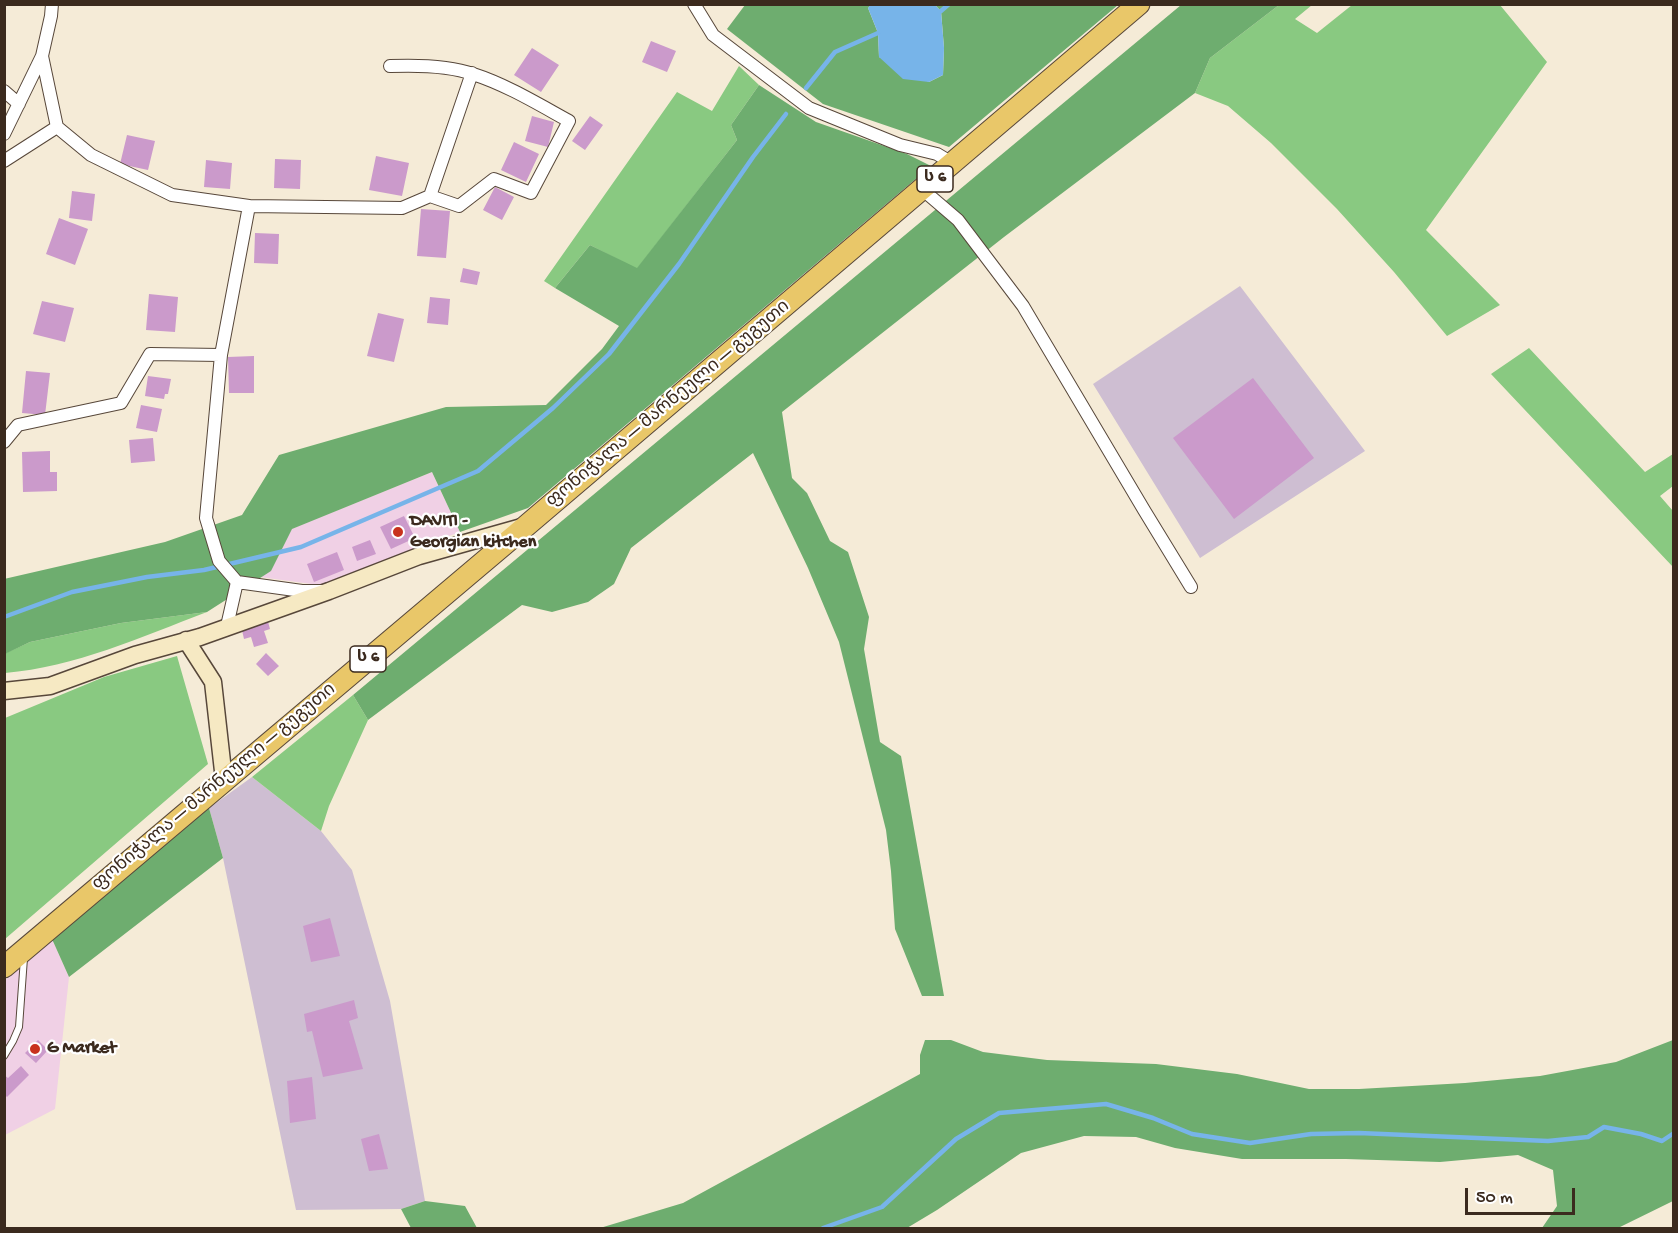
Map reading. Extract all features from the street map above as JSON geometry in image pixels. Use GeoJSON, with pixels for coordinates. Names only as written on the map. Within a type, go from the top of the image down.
{"type":"FeatureCollection","features":[{"type":"Feature","properties":{"kind":"highway","name":"ფონიჭალა — მარნეული — გუგუთი"},"geometry":{"type":"LineString","coordinates":[[4,967],[923,190],[1139,4]]}},
{"type":"Feature","properties":{"kind":"street"},"geometry":{"type":"LineString","coordinates":[[4,134],[42,56],[52,4]]}},
{"type":"Feature","properties":{"kind":"street"},"geometry":{"type":"LineString","coordinates":[[694,4],[713,35],[809,108],[900,145],[938,154],[952,164]]}},
{"type":"Feature","properties":{"kind":"street"},"geometry":{"type":"LineString","coordinates":[[42,56],[57,127],[91,155],[172,195],[249,206],[402,208],[430,196],[459,206],[494,179],[531,193],[569,122],[518,93],[472,73],[423,65],[390,66]]}},
{"type":"Feature","properties":{"kind":"street"},"geometry":{"type":"LineString","coordinates":[[430,196],[472,73]]}},
{"type":"Feature","properties":{"kind":"street"},"geometry":{"type":"LineString","coordinates":[[4,91],[19,104]]}},
{"type":"Feature","properties":{"kind":"street"},"geometry":{"type":"LineString","coordinates":[[4,161],[57,127]]}},
{"type":"Feature","properties":{"kind":"street"},"geometry":{"type":"LineString","coordinates":[[923,190],[958,219],[1023,306],[1191,587]]}},
{"type":"Feature","properties":{"kind":"street"},"geometry":{"type":"LineString","coordinates":[[249,206],[221,356],[206,518],[219,561],[237,582],[302,591],[330,591]]}},
{"type":"Feature","properties":{"kind":"street"},"geometry":{"type":"LineString","coordinates":[[4,442],[18,425],[121,403],[150,354],[221,356]]}},
{"type":"Feature","properties":{"kind":"street"},"geometry":{"type":"LineString","coordinates":[[4,691],[50,686],[135,655],[330,591],[419,556],[526,526]]}},
{"type":"Feature","properties":{"kind":"street"},"geometry":{"type":"LineString","coordinates":[[227,626],[237,582]]}},
{"type":"Feature","properties":{"kind":"street"},"geometry":{"type":"LineString","coordinates":[[186,640],[213,682],[224,780]]}},
{"type":"Feature","properties":{"kind":"lane"},"geometry":{"type":"LineString","coordinates":[[4,1056],[19,1027],[24,950]]}},
{"type":"Feature","properties":{"kind":"shaded area"},"geometry":{"type":"Polygon","coordinates":[[[1240,286],[1365,451],[1200,558],[1093,384],[1240,286]]]}},
{"type":"Feature","properties":{"kind":"shaded area"},"geometry":{"type":"Polygon","coordinates":[[[432,472],[460,532],[403,553],[326,586],[260,577],[271,570],[291,529],[432,472]]]}},
{"type":"Feature","properties":{"kind":"shaded area"},"geometry":{"type":"Polygon","coordinates":[[[252,777],[321,831],[352,870],[390,1001],[425,1201],[401,1209],[296,1210],[223,858],[209,808],[252,777]]]}},
{"type":"Feature","properties":{"kind":"shaded area"},"geometry":{"type":"Polygon","coordinates":[[[52,939],[69,977],[55,1109],[5,1135],[4,981],[52,939]]]}},
{"type":"Feature","properties":{"kind":"green space"},"geometry":{"type":"Polygon","coordinates":[[[745,5],[871,5],[868,8],[878,33],[879,57],[929,82],[943,75],[944,48],[941,11],[935,5],[1118,5],[949,147],[823,104],[727,29],[745,5]]]}},
{"type":"Feature","properties":{"kind":"green space"},"geometry":{"type":"Polygon","coordinates":[[[1181,5],[1279,5],[1210,58],[1195,93],[1004,237],[782,412],[792,478],[807,493],[830,541],[848,552],[869,617],[864,649],[880,742],[901,756],[944,996],[922,996],[895,929],[886,830],[839,642],[808,568],[753,453],[631,548],[614,584],[588,602],[552,612],[522,605],[368,720],[353,695],[1181,5]]]}},
{"type":"Feature","properties":{"kind":"green space"},"geometry":{"type":"Polygon","coordinates":[[[1279,5],[1312,5],[1295,19],[1317,33],[1352,5],[1500,5],[1547,62],[1426,230],[1500,305],[1447,336],[1394,272],[1337,209],[1271,143],[1228,106],[1195,93],[1210,58],[1279,5]]]}},
{"type":"Feature","properties":{"kind":"green space"},"geometry":{"type":"Polygon","coordinates":[[[739,66],[759,85],[731,125],[737,140],[637,269],[590,245],[555,288],[544,281],[677,92],[712,111],[739,66]]]}},
{"type":"Feature","properties":{"kind":"green space"},"geometry":{"type":"Polygon","coordinates":[[[759,85],[816,122],[907,154],[931,166],[528,508],[460,532],[432,472],[292,529],[271,571],[207,612],[121,623],[30,642],[5,654],[4,579],[165,542],[242,515],[279,455],[446,407],[546,405],[602,349],[619,326],[555,288],[590,245],[637,268],[737,140],[731,125],[759,85]]]}},
{"type":"Feature","properties":{"kind":"green space"},"geometry":{"type":"Polygon","coordinates":[[[1529,348],[1645,472],[1673,454],[1673,486],[1660,496],[1673,511],[1673,567],[1491,374],[1529,348]]]}},
{"type":"Feature","properties":{"kind":"green space"},"geometry":{"type":"Polygon","coordinates":[[[207,612],[82,658],[31,670],[5,673],[4,654],[30,642],[121,623],[207,612]]]}},
{"type":"Feature","properties":{"kind":"green space"},"geometry":{"type":"Polygon","coordinates":[[[177,656],[208,764],[5,939],[5,718],[104,677],[177,656]]]}},
{"type":"Feature","properties":{"kind":"green space"},"geometry":{"type":"Polygon","coordinates":[[[353,695],[368,720],[329,806],[321,831],[252,777],[353,695]]]}},
{"type":"Feature","properties":{"kind":"green space"},"geometry":{"type":"Polygon","coordinates":[[[209,808],[223,858],[69,977],[52,939],[209,808]]]}},
{"type":"Feature","properties":{"kind":"green space"},"geometry":{"type":"Polygon","coordinates":[[[925,1040],[951,1040],[983,1052],[1047,1060],[1156,1064],[1237,1074],[1309,1089],[1359,1089],[1540,1076],[1616,1062],[1673,1040],[1673,1201],[1618,1228],[1542,1228],[1557,1206],[1553,1170],[1518,1155],[1440,1162],[1242,1159],[1175,1148],[1136,1137],[1084,1136],[1021,1153],[907,1228],[600,1228],[683,1203],[920,1074],[920,1055],[925,1040]]]}},
{"type":"Feature","properties":{"kind":"green space"},"geometry":{"type":"Polygon","coordinates":[[[425,1201],[465,1206],[477,1228],[411,1228],[401,1209],[425,1201]]]}},
{"type":"Feature","properties":{"kind":"water"},"geometry":{"type":"Polygon","coordinates":[[[871,4],[935,5],[941,11],[944,48],[943,75],[929,82],[903,79],[879,57],[878,33],[868,8],[871,4]]]}},
{"type":"Feature","properties":{"kind":"building"},"geometry":{"type":"Polygon","coordinates":[[[651,41],[676,51],[667,72],[642,62],[651,41]]]}},
{"type":"Feature","properties":{"kind":"building"},"geometry":{"type":"Polygon","coordinates":[[[532,48],[559,65],[541,92],[514,75],[532,48]]]}},
{"type":"Feature","properties":{"kind":"building"},"geometry":{"type":"Polygon","coordinates":[[[532,116],[554,122],[548,147],[525,141],[532,116]]]}},
{"type":"Feature","properties":{"kind":"building"},"geometry":{"type":"Polygon","coordinates":[[[590,116],[603,125],[585,150],[572,141],[590,116]]]}},
{"type":"Feature","properties":{"kind":"building"},"geometry":{"type":"Polygon","coordinates":[[[127,135],[155,141],[148,170],[120,164],[127,135]]]}},
{"type":"Feature","properties":{"kind":"building"},"geometry":{"type":"Polygon","coordinates":[[[514,142],[539,154],[526,182],[501,170],[514,142]]]}},
{"type":"Feature","properties":{"kind":"building"},"geometry":{"type":"Polygon","coordinates":[[[376,156],[409,163],[402,196],[369,190],[376,156]]]}},
{"type":"Feature","properties":{"kind":"building"},"geometry":{"type":"Polygon","coordinates":[[[275,159],[301,160],[300,189],[274,188],[275,159]]]}},
{"type":"Feature","properties":{"kind":"building"},"geometry":{"type":"Polygon","coordinates":[[[206,160],[232,163],[230,189],[204,187],[206,160]]]}},
{"type":"Feature","properties":{"kind":"building"},"geometry":{"type":"Polygon","coordinates":[[[495,187],[514,197],[502,220],[483,210],[495,187]]]}},
{"type":"Feature","properties":{"kind":"building"},"geometry":{"type":"Polygon","coordinates":[[[72,191],[95,194],[92,221],[69,218],[72,191]]]}},
{"type":"Feature","properties":{"kind":"building"},"geometry":{"type":"Polygon","coordinates":[[[421,209],[450,211],[446,258],[417,256],[421,209]]]}},
{"type":"Feature","properties":{"kind":"building"},"geometry":{"type":"Polygon","coordinates":[[[59,218],[88,229],[75,265],[46,254],[59,218]]]}},
{"type":"Feature","properties":{"kind":"building"},"geometry":{"type":"Polygon","coordinates":[[[255,233],[279,234],[278,264],[254,263],[255,233]]]}},
{"type":"Feature","properties":{"kind":"building"},"geometry":{"type":"Polygon","coordinates":[[[463,268],[480,272],[477,285],[460,282],[463,268]]]}},
{"type":"Feature","properties":{"kind":"building"},"geometry":{"type":"Polygon","coordinates":[[[149,294],[178,297],[175,332],[146,330],[149,294]]]}},
{"type":"Feature","properties":{"kind":"building"},"geometry":{"type":"Polygon","coordinates":[[[430,297],[450,299],[448,325],[427,323],[430,297]]]}},
{"type":"Feature","properties":{"kind":"building"},"geometry":{"type":"Polygon","coordinates":[[[42,301],[74,308],[65,342],[33,334],[42,301]]]}},
{"type":"Feature","properties":{"kind":"building"},"geometry":{"type":"Polygon","coordinates":[[[378,313],[404,319],[394,362],[367,356],[378,313]]]}},
{"type":"Feature","properties":{"kind":"building"},"geometry":{"type":"Polygon","coordinates":[[[254,356],[254,393],[229,393],[228,357],[254,356]]]}},
{"type":"Feature","properties":{"kind":"building"},"geometry":{"type":"Polygon","coordinates":[[[26,371],[50,373],[45,415],[22,413],[26,371]]]}},
{"type":"Feature","properties":{"kind":"building"},"geometry":{"type":"Polygon","coordinates":[[[148,376],[171,379],[168,394],[165,394],[164,399],[145,396],[148,376]]]}},
{"type":"Feature","properties":{"kind":"building"},"geometry":{"type":"Polygon","coordinates":[[[1253,378],[1314,458],[1234,519],[1173,438],[1253,378]]]}},
{"type":"Feature","properties":{"kind":"building"},"geometry":{"type":"Polygon","coordinates":[[[141,405],[162,409],[157,432],[136,428],[141,405]]]}},
{"type":"Feature","properties":{"kind":"building"},"geometry":{"type":"Polygon","coordinates":[[[153,438],[155,461],[131,463],[129,440],[153,438]]]}},
{"type":"Feature","properties":{"kind":"building"},"geometry":{"type":"Polygon","coordinates":[[[50,451],[50,472],[57,472],[57,491],[23,492],[22,452],[50,451]]]}},
{"type":"Feature","properties":{"kind":"building","name":"DAVITI - Georgian kitchen"},"geometry":{"type":"Polygon","coordinates":[[[404,516],[415,538],[391,549],[380,527],[404,516]]]}},
{"type":"Feature","properties":{"kind":"building"},"geometry":{"type":"Polygon","coordinates":[[[370,540],[376,554],[357,561],[352,547],[370,540]]]}},
{"type":"Feature","properties":{"kind":"building"},"geometry":{"type":"Polygon","coordinates":[[[337,552],[344,570],[314,582],[307,564],[337,552]]]}},
{"type":"Feature","properties":{"kind":"building"},"geometry":{"type":"Polygon","coordinates":[[[267,618],[270,629],[264,631],[268,643],[254,647],[251,637],[244,639],[241,626],[267,618]]]}},
{"type":"Feature","properties":{"kind":"building"},"geometry":{"type":"Polygon","coordinates":[[[266,653],[279,666],[268,676],[256,664],[266,653]]]}},
{"type":"Feature","properties":{"kind":"building"},"geometry":{"type":"Polygon","coordinates":[[[330,918],[340,956],[311,962],[303,926],[330,918]]]}},
{"type":"Feature","properties":{"kind":"building"},"geometry":{"type":"Polygon","coordinates":[[[354,1000],[358,1018],[349,1021],[363,1069],[323,1077],[312,1031],[307,1032],[304,1014],[354,1000]]]}},
{"type":"Feature","properties":{"kind":"building"},"geometry":{"type":"Polygon","coordinates":[[[38,1040],[48,1050],[36,1063],[25,1053],[38,1040]]]}},
{"type":"Feature","properties":{"kind":"building"},"geometry":{"type":"Polygon","coordinates":[[[21,1066],[29,1075],[7,1097],[4,1094],[4,1075],[8,1078],[21,1066]]]}},
{"type":"Feature","properties":{"kind":"building"},"geometry":{"type":"Polygon","coordinates":[[[312,1077],[316,1119],[290,1123],[287,1081],[312,1077]]]}},
{"type":"Feature","properties":{"kind":"building"},"geometry":{"type":"Polygon","coordinates":[[[379,1134],[388,1169],[369,1171],[361,1139],[379,1134]]]}},
{"type":"Feature","properties":{"kind":"waterway"},"geometry":{"type":"LineString","coordinates":[[941,11],[949,4]]}},
{"type":"Feature","properties":{"kind":"waterway"},"geometry":{"type":"LineString","coordinates":[[806,88],[835,52],[878,33]]}},
{"type":"Feature","properties":{"kind":"waterway"},"geometry":{"type":"LineString","coordinates":[[4,617],[72,592],[147,577],[204,570],[301,547],[478,471],[553,408],[609,354],[679,264],[753,157],[786,114]]}},
{"type":"Feature","properties":{"kind":"waterway"},"geometry":{"type":"LineString","coordinates":[[823,1228],[882,1207],[956,1139],[999,1113],[1106,1104],[1153,1118],[1192,1134],[1250,1143],[1311,1134],[1359,1133],[1548,1141],[1588,1137],[1604,1127],[1641,1134],[1662,1141],[1674,1133]]}},
{"type":"Feature","properties":{"kind":"place","name":"DAVITI - Georgian kitchen"},"geometry":{"type":"Point","coordinates":[398,532]}},
{"type":"Feature","properties":{"kind":"place","name":"G Market"},"geometry":{"type":"Point","coordinates":[35,1049]}}]}
